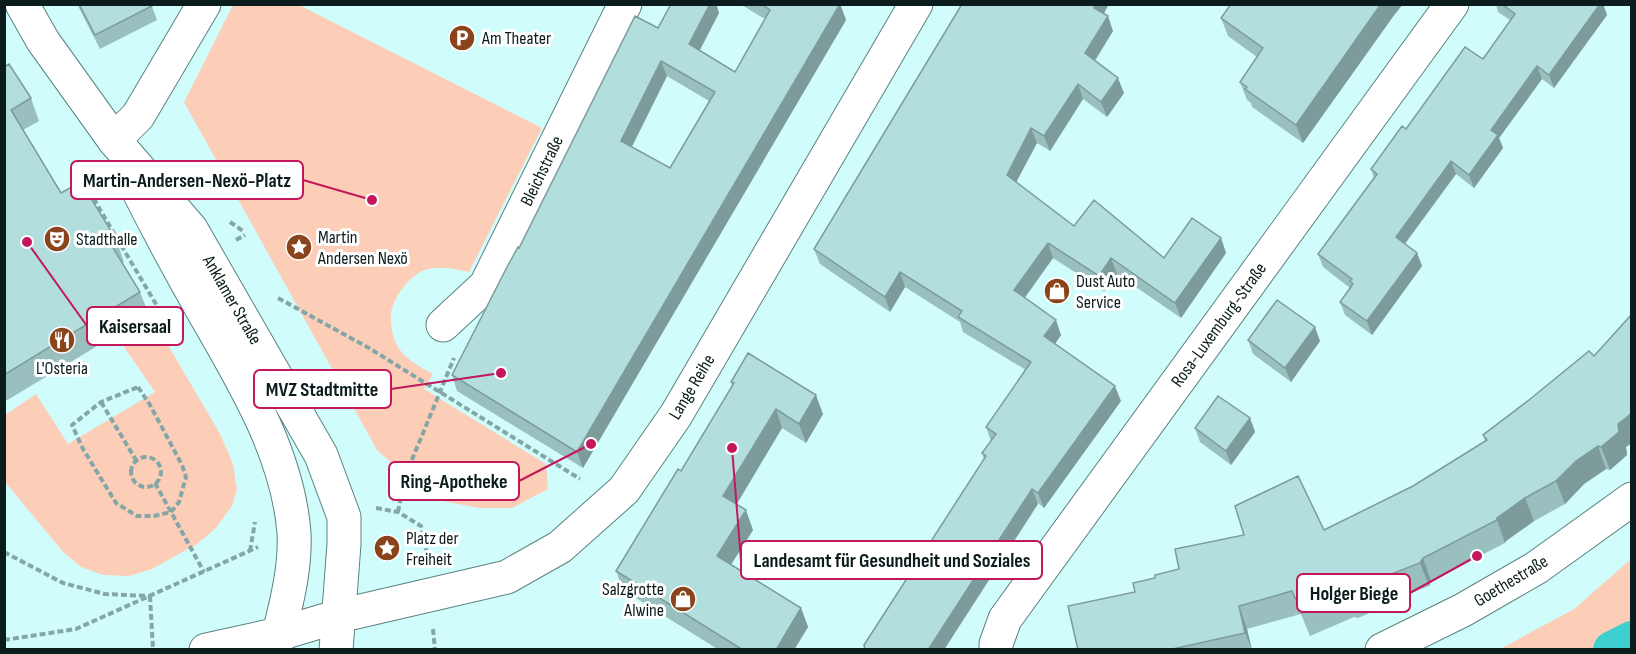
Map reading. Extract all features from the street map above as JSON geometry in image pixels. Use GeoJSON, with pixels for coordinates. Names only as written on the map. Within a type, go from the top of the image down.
{"type":"FeatureCollection","features":[{"type":"Feature","properties":{"kind":"main road","name":"Anklamer Straße"},"geometry":{"type":"LineString","coordinates":[[22,4],[44,41],[114,140],[191,229],[321,455],[344,517],[336,650]]}},
{"type":"Feature","properties":{"kind":"main road"},"geometry":{"type":"LineString","coordinates":[[114,140],[138,116],[204,4]]}},
{"type":"Feature","properties":{"kind":"main road","name":"Bleichstraße"},"geometry":{"type":"LineString","coordinates":[[451,337],[486,285],[625,4]]}},
{"type":"Feature","properties":{"kind":"main road","name":"Lange Reihe"},"geometry":{"type":"LineString","coordinates":[[206,650],[277,642],[339,616],[507,578],[560,548],[624,490],[676,415],[916,4]]}},
{"type":"Feature","properties":{"kind":"main road","name":"Rosa-Luxemburg-Straße"},"geometry":{"type":"LineString","coordinates":[[996,650],[1005,619],[1452,4]]}},
{"type":"Feature","properties":{"kind":"main road","name":"Anklamer Straße"},"geometry":{"type":"LineString","coordinates":[[114,140],[161,237],[251,394],[286,485],[294,534],[291,584],[277,642]]}},
{"type":"Feature","properties":{"kind":"main road","name":"Goethestraße"},"geometry":{"type":"LineString","coordinates":[[1382,650],[1463,610],[1536,568],[1632,499]]}},
{"type":"Feature","properties":{"kind":"path"},"geometry":{"type":"LineString","coordinates":[[95,201],[161,313]]}},
{"type":"Feature","properties":{"kind":"path"},"geometry":{"type":"LineString","coordinates":[[278,298],[369,348],[580,479]]}},
{"type":"Feature","properties":{"kind":"path"},"geometry":{"type":"LineString","coordinates":[[398,512],[405,479],[439,392],[451,337]]}},
{"type":"Feature","properties":{"kind":"path"},"geometry":{"type":"LineString","coordinates":[[138,387],[150,405],[186,477],[179,502],[171,512],[154,516],[137,516],[116,503],[83,449],[72,425],[101,402],[138,387]]}},
{"type":"Feature","properties":{"kind":"path"},"geometry":{"type":"LineString","coordinates":[[101,402],[136,460]]}},
{"type":"Feature","properties":{"kind":"path"},"geometry":{"type":"LineString","coordinates":[[150,457],[157,463],[160,467],[160,476],[155,483],[146,487],[134,481],[132,468],[136,460],[150,457]]}},
{"type":"Feature","properties":{"kind":"path"},"geometry":{"type":"LineString","coordinates":[[155,483],[204,572]]}},
{"type":"Feature","properties":{"kind":"path"},"geometry":{"type":"LineString","coordinates":[[250,551],[255,523],[254,512]]}},
{"type":"Feature","properties":{"kind":"path"},"geometry":{"type":"LineString","coordinates":[[4,552],[63,583],[105,594],[150,596]]}},
{"type":"Feature","properties":{"kind":"path"},"geometry":{"type":"LineString","coordinates":[[4,640],[76,629],[150,596]]}},
{"type":"Feature","properties":{"kind":"path"},"geometry":{"type":"LineString","coordinates":[[150,596],[153,650]]}},
{"type":"Feature","properties":{"kind":"shaded area"},"geometry":{"type":"Polygon","coordinates":[[[233,5],[299,5],[542,128],[469,272],[433,268],[415,275],[400,293],[393,306],[391,319],[394,338],[401,352],[433,374],[424,389],[546,464],[548,489],[512,508],[480,508],[431,499],[377,450],[184,102],[233,5]]]}},
{"type":"Feature","properties":{"kind":"shaded area"},"geometry":{"type":"Polygon","coordinates":[[[154,321],[220,434],[233,464],[237,489],[232,506],[216,528],[197,544],[152,569],[129,576],[103,575],[81,567],[63,552],[5,482],[5,415],[36,394],[68,444],[155,392],[120,341],[154,321]]]}},
{"type":"Feature","properties":{"kind":"shaded area"},"geometry":{"type":"Polygon","coordinates":[[[1631,559],[1631,649],[1500,649],[1574,609],[1631,559]]]}},
{"type":"Feature","properties":{"kind":"building"},"geometry":{"type":"Polygon","coordinates":[[[79,4],[151,4],[152,6],[95,35],[79,4]]]}},
{"type":"Feature","properties":{"kind":"building"},"geometry":{"type":"Polygon","coordinates":[[[671,4],[710,4],[689,44],[735,72],[770,10],[761,4],[840,4],[577,452],[452,375],[519,248],[635,16],[658,28],[671,4]],[[661,61],[621,141],[670,168],[715,92],[661,61]]]}},
{"type":"Feature","properties":{"kind":"building"},"geometry":{"type":"Polygon","coordinates":[[[962,4],[1095,4],[1094,8],[1108,16],[1085,53],[1118,78],[1101,102],[1078,84],[1044,136],[1031,128],[1007,175],[1074,226],[1094,200],[1164,258],[1192,218],[1221,238],[1175,303],[1111,258],[1099,276],[1048,243],[1014,290],[1056,320],[1044,336],[1115,386],[1038,493],[1032,489],[928,650],[865,650],[864,645],[986,456],[982,453],[996,434],[986,427],[1031,362],[958,317],[962,311],[900,272],[885,297],[814,249],[962,4]]]}},
{"type":"Feature","properties":{"kind":"building"},"geometry":{"type":"Polygon","coordinates":[[[1231,4],[1381,4],[1296,125],[1245,89],[1247,87],[1240,82],[1263,48],[1221,18],[1231,4]]]}},
{"type":"Feature","properties":{"kind":"building"},"geometry":{"type":"Polygon","coordinates":[[[1502,4],[1600,4],[1549,75],[1537,66],[1491,130],[1498,135],[1469,175],[1451,161],[1396,237],[1417,253],[1367,321],[1340,302],[1353,284],[1350,281],[1352,279],[1318,254],[1377,174],[1371,169],[1402,126],[1406,129],[1465,47],[1483,59],[1515,14],[1502,4]]]}},
{"type":"Feature","properties":{"kind":"building","name":"Stadthalle"},"geometry":{"type":"Polygon","coordinates":[[[9,64],[31,98],[11,110],[61,193],[81,182],[116,239],[110,243],[140,292],[4,375],[4,67],[9,64]]]}},
{"type":"Feature","properties":{"kind":"building"},"geometry":{"type":"Polygon","coordinates":[[[1277,300],[1315,327],[1285,368],[1248,340],[1277,300]]]}},
{"type":"Feature","properties":{"kind":"building"},"geometry":{"type":"Polygon","coordinates":[[[1632,314],[1632,413],[1618,424],[1619,432],[1601,447],[1598,446],[1576,461],[1556,481],[1525,498],[1497,520],[1423,558],[1420,563],[1365,584],[1363,589],[1350,596],[1346,594],[1302,613],[1292,591],[1239,606],[1245,633],[1168,650],[1078,650],[1068,606],[1135,592],[1133,583],[1179,569],[1175,549],[1244,535],[1235,506],[1298,476],[1324,530],[1413,486],[1487,440],[1483,435],[1589,351],[1594,356],[1632,314]]]}},
{"type":"Feature","properties":{"kind":"building"},"geometry":{"type":"Polygon","coordinates":[[[748,353],[816,395],[799,424],[776,409],[723,496],[746,510],[717,556],[801,608],[776,650],[743,650],[616,571],[678,469],[681,471],[734,383],[731,382],[748,353]]]}},
{"type":"Feature","properties":{"kind":"building"},"geometry":{"type":"Polygon","coordinates":[[[1218,396],[1250,418],[1226,451],[1195,428],[1218,396]]]}},
{"type":"Feature","properties":{"kind":"waterway"},"geometry":{"type":"LineString","coordinates":[[1612,650],[1632,640]]}},
{"type":"Feature","properties":{"kind":"place","name":"Am Theater"},"geometry":{"type":"Point","coordinates":[462,38]}},
{"type":"Feature","properties":{"kind":"place","name":"Martin-Andersen-Nexö-Platz"},"geometry":{"type":"Point","coordinates":[372,200]}},
{"type":"Feature","properties":{"kind":"place","name":"Stadthalle"},"geometry":{"type":"Point","coordinates":[57,239]}},
{"type":"Feature","properties":{"kind":"place","name":"Kaisersaal"},"geometry":{"type":"Point","coordinates":[27,242]}},
{"type":"Feature","properties":{"kind":"place","name":"Martin Andersen Nexö"},"geometry":{"type":"Point","coordinates":[299,247]}},
{"type":"Feature","properties":{"kind":"place","name":"Dust Auto Service"},"geometry":{"type":"Point","coordinates":[1057,291]}},
{"type":"Feature","properties":{"kind":"place","name":"L'Osteria"},"geometry":{"type":"Point","coordinates":[62,340]}},
{"type":"Feature","properties":{"kind":"place","name":"MVZ Stadtmitte"},"geometry":{"type":"Point","coordinates":[501,373]}},
{"type":"Feature","properties":{"kind":"place","name":"Ring-Apotheke"},"geometry":{"type":"Point","coordinates":[591,444]}},
{"type":"Feature","properties":{"kind":"place","name":"Landesamt für Gesundheit und Soziales"},"geometry":{"type":"Point","coordinates":[732,448]}},
{"type":"Feature","properties":{"kind":"place","name":"Platz der Freiheit"},"geometry":{"type":"Point","coordinates":[387,548]}},
{"type":"Feature","properties":{"kind":"place","name":"Holger Biege"},"geometry":{"type":"Point","coordinates":[1477,556]}},
{"type":"Feature","properties":{"kind":"place","name":"Salzgrotte Alwine"},"geometry":{"type":"Point","coordinates":[683,599]}}]}
